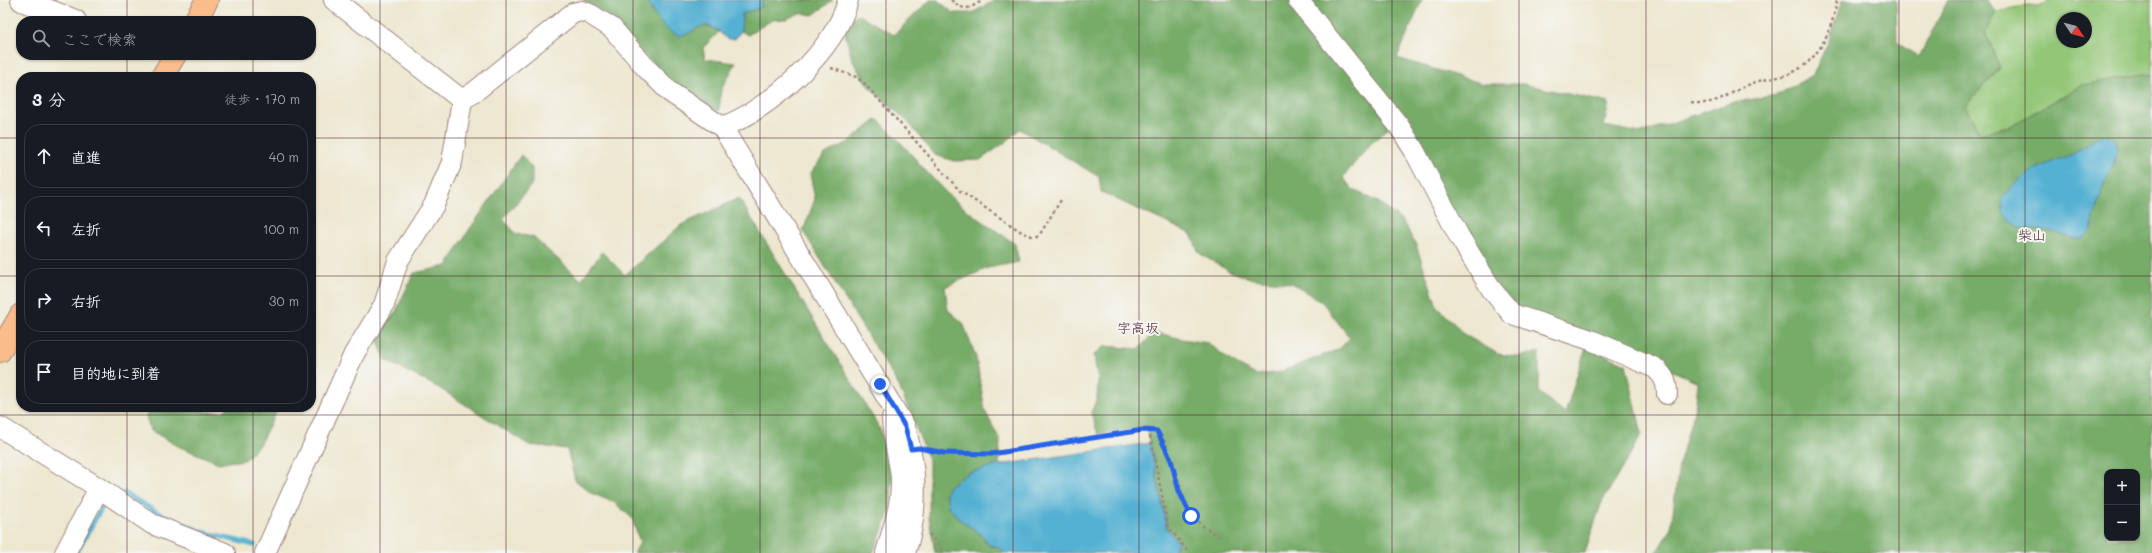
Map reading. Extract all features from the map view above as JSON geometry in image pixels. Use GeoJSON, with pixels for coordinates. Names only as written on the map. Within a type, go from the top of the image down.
{"type":"FeatureCollection","features":[{"type":"Feature","properties":{"kind":"main road"},"geometry":{"type":"LineString","coordinates":[[198,16],[207,0]]}},
{"type":"Feature","properties":{"kind":"main road"},"geometry":{"type":"LineString","coordinates":[[164,72],[170,60]]}},
{"type":"Feature","properties":{"kind":"main road"},"geometry":{"type":"LineString","coordinates":[[0,351],[16,324]]}},
{"type":"Feature","properties":{"kind":"street"},"geometry":{"type":"LineString","coordinates":[[22,0],[62,16]]}},
{"type":"Feature","properties":{"kind":"street"},"geometry":{"type":"LineString","coordinates":[[334,0],[462,100]]}},
{"type":"Feature","properties":{"kind":"street"},"geometry":{"type":"LineString","coordinates":[[722,127],[741,120],[812,63],[831,38],[844,14],[848,0]]}},
{"type":"Feature","properties":{"kind":"street"},"geometry":{"type":"LineString","coordinates":[[1298,0],[1399,126],[1414,150],[1459,236],[1492,290],[1512,314],[1590,340],[1655,368],[1663,375],[1667,383],[1668,394]]}},
{"type":"Feature","properties":{"kind":"street"},"geometry":{"type":"LineString","coordinates":[[462,100],[474,93],[574,13],[582,11],[590,14],[612,28],[646,68],[670,92],[722,127],[905,427],[911,449],[914,478],[914,515],[910,539],[892,553]]}},
{"type":"Feature","properties":{"kind":"street"},"geometry":{"type":"LineString","coordinates":[[265,553],[354,354],[384,305],[398,261],[434,205],[452,162],[462,100]]}},
{"type":"Feature","properties":{"kind":"street"},"geometry":{"type":"LineString","coordinates":[[891,405],[900,490],[892,553]]}},
{"type":"Feature","properties":{"kind":"street"},"geometry":{"type":"LineString","coordinates":[[0,427],[99,488],[152,524],[225,553]]}},
{"type":"Feature","properties":{"kind":"street"},"geometry":{"type":"LineString","coordinates":[[65,553],[99,488]]}},
{"type":"Feature","properties":{"kind":"path"},"geometry":{"type":"LineString","coordinates":[[951,0],[961,8],[967,9],[983,0]]}},
{"type":"Feature","properties":{"kind":"path"},"geometry":{"type":"LineString","coordinates":[[1691,102],[1709,104],[1755,82],[1784,76],[1804,65],[1822,45],[1829,34],[1837,0]]}},
{"type":"Feature","properties":{"kind":"path"},"geometry":{"type":"LineString","coordinates":[[812,63],[843,71],[864,83],[960,191],[1023,233],[1035,237],[1040,234],[1060,200]]}},
{"type":"Feature","properties":{"kind":"path"},"geometry":{"type":"LineString","coordinates":[[1149,430],[1168,526],[1190,553]]}},
{"type":"Feature","properties":{"kind":"path"},"geometry":{"type":"LineString","coordinates":[[911,449],[919,448],[944,453],[991,454],[1149,430],[1157,431],[1165,444],[1179,491],[1191,516],[1201,525],[1222,538]]}},
{"type":"Feature","properties":{"kind":"green space"},"geometry":{"type":"Polygon","coordinates":[[[582,0],[647,0],[652,11],[683,35],[705,26],[719,32],[703,48],[705,59],[736,63],[721,90],[719,111],[700,104],[677,87],[595,7],[582,0]]]}},
{"type":"Feature","properties":{"kind":"green space"},"geometry":{"type":"Polygon","coordinates":[[[762,0],[833,0],[813,15],[800,13],[786,19],[772,20],[748,35],[741,31],[742,14],[762,7],[762,0]]]}},
{"type":"Feature","properties":{"kind":"green space"},"geometry":{"type":"Polygon","coordinates":[[[930,0],[938,0],[953,13],[972,13],[995,0],[1290,0],[1391,125],[1369,146],[1343,177],[1352,189],[1380,203],[1403,222],[1416,245],[1437,306],[1465,335],[1498,354],[1518,357],[1539,352],[1539,392],[1565,414],[1586,347],[1626,364],[1642,434],[1601,504],[1585,553],[1173,553],[1178,542],[1167,529],[1147,427],[1098,434],[1091,413],[1097,398],[1098,382],[1094,355],[1105,346],[1139,349],[1154,332],[1182,339],[1208,343],[1231,361],[1256,375],[1277,373],[1337,350],[1350,338],[1322,302],[1291,283],[1253,279],[1229,271],[1199,253],[1191,234],[1101,192],[1099,177],[1020,129],[1006,142],[980,160],[954,161],[935,155],[908,122],[868,86],[852,60],[844,29],[849,19],[859,15],[894,35],[930,0]]]}},
{"type":"Feature","properties":{"kind":"green space"},"geometry":{"type":"Polygon","coordinates":[[[1304,0],[1422,0],[1397,58],[1484,84],[1523,84],[1609,103],[1604,126],[1641,133],[1730,103],[1777,95],[1813,75],[1831,35],[1842,0],[1896,0],[1897,43],[1919,57],[1948,0],[1985,0],[1996,11],[1985,33],[2000,68],[1965,106],[1980,134],[2011,126],[2082,85],[2144,74],[2152,75],[2152,553],[1656,553],[1671,528],[1679,465],[1696,403],[1698,382],[1655,363],[1513,310],[1304,0]]]}},
{"type":"Feature","properties":{"kind":"green space"},"geometry":{"type":"Polygon","coordinates":[[[2052,0],[2152,0],[2152,75],[2144,74],[2082,85],[2011,126],[1980,134],[1965,106],[2000,68],[1985,32],[1996,11],[2029,5],[2038,6],[2052,0]]]}},
{"type":"Feature","properties":{"kind":"green space"},"geometry":{"type":"Polygon","coordinates":[[[877,119],[953,199],[1015,244],[1019,262],[988,268],[945,287],[948,310],[963,323],[976,357],[985,411],[1000,440],[999,465],[968,473],[959,519],[973,527],[990,546],[995,546],[1002,549],[1004,553],[935,553],[929,518],[929,460],[899,386],[803,231],[815,199],[810,174],[825,154],[849,142],[877,119]]]}},
{"type":"Feature","properties":{"kind":"green space"},"geometry":{"type":"Polygon","coordinates":[[[521,155],[532,168],[532,184],[503,219],[516,234],[533,237],[581,280],[602,252],[625,275],[681,225],[739,198],[879,427],[893,465],[890,511],[873,553],[634,553],[640,543],[632,518],[615,503],[591,493],[575,480],[567,449],[529,445],[439,388],[385,360],[376,336],[395,313],[414,273],[447,266],[467,233],[521,155]]]}},
{"type":"Feature","properties":{"kind":"green space"},"geometry":{"type":"Polygon","coordinates":[[[149,412],[276,412],[259,445],[245,460],[219,463],[180,447],[150,430],[146,416],[149,412]]]}},
{"type":"Feature","properties":{"kind":"water"},"geometry":{"type":"Polygon","coordinates":[[[647,0],[762,0],[762,7],[742,14],[741,31],[735,39],[727,39],[716,29],[709,26],[702,26],[686,34],[677,35],[661,23],[652,11],[647,0]]]}},
{"type":"Feature","properties":{"kind":"water"},"geometry":{"type":"Polygon","coordinates":[[[2105,134],[2115,139],[2117,150],[2112,168],[2103,187],[2091,230],[2083,238],[2072,239],[2055,232],[2021,228],[2009,220],[2003,211],[2002,198],[2013,186],[2031,172],[2073,154],[2096,138],[2105,134]]]}},
{"type":"Feature","properties":{"kind":"water"},"geometry":{"type":"Polygon","coordinates":[[[1150,443],[1167,529],[1178,542],[1173,553],[1004,553],[1002,549],[998,547],[990,546],[982,535],[959,519],[948,506],[946,493],[949,486],[968,473],[999,465],[1150,443]]]}},
{"type":"Feature","properties":{"kind":"waterway"},"geometry":{"type":"LineString","coordinates":[[124,493],[158,513],[202,532],[254,545]]}},
{"type":"Feature","properties":{"kind":"waterway"},"geometry":{"type":"LineString","coordinates":[[76,553],[107,498]]}},
{"type":"Feature","properties":{"kind":"district","name":"柴山"},"geometry":{"type":"Point","coordinates":[2032,235]}},
{"type":"Feature","properties":{"kind":"district","name":"字高坂"},"geometry":{"type":"Point","coordinates":[1138,328]}},
{"type":"Feature","properties":{"kind":"route"},"geometry":{"type":"LineString","coordinates":[[880,384],[905,427],[911,449],[919,448],[944,453],[991,454],[1143,430],[1157,431],[1165,444],[1179,491],[1191,516]]}}]}
